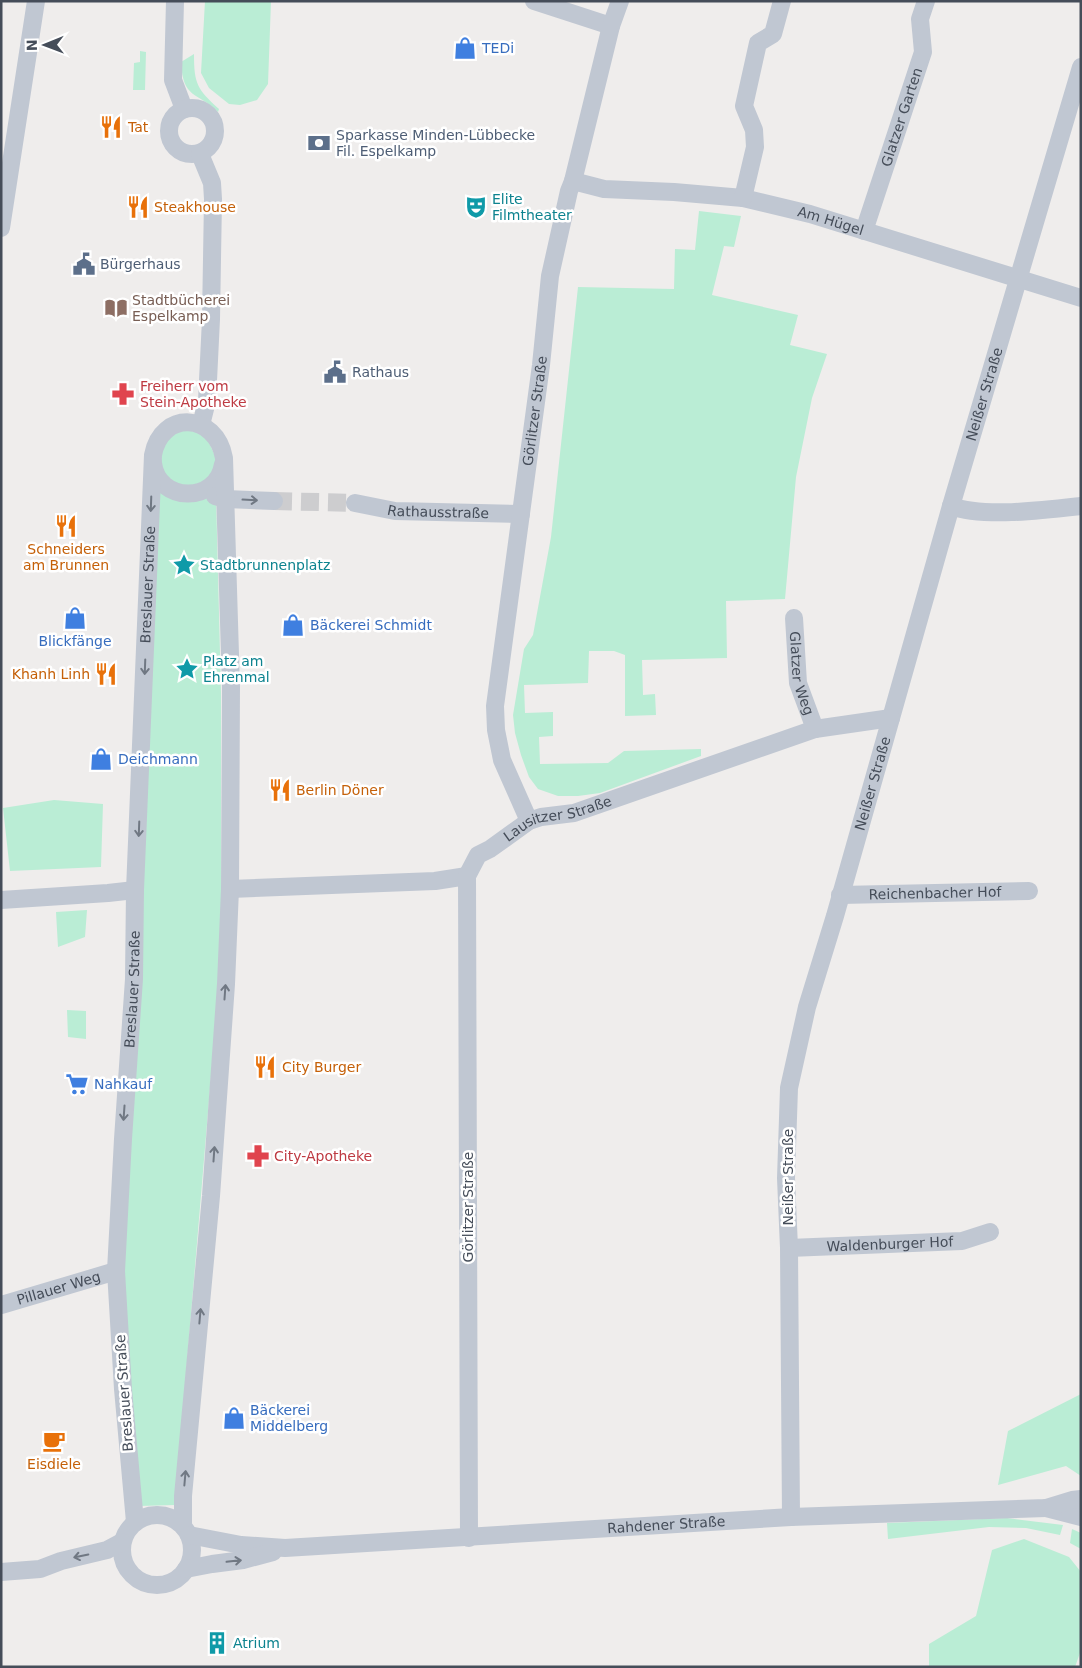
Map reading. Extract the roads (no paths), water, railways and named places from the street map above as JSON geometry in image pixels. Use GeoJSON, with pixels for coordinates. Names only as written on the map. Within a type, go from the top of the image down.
{"type":"FeatureCollection","features":[{"type":"Feature","properties":{"kind":"street"},"geometry":{"type":"LineString","coordinates":[[1,228],[36,1]]}},
{"type":"Feature","properties":{"kind":"street"},"geometry":{"type":"LineString","coordinates":[[175,1],[173,80],[184,109]]}},
{"type":"Feature","properties":{"kind":"street"},"geometry":{"type":"LineString","coordinates":[[534,1],[611,26]]}},
{"type":"Feature","properties":{"kind":"street","name":"Görlitzer Straße"},"geometry":{"type":"LineString","coordinates":[[529,821],[502,760],[496,730],[495,706],[541,365],[550,276],[569,191],[611,26],[620,1]]}},
{"type":"Feature","properties":{"kind":"street"},"geometry":{"type":"LineString","coordinates":[[743,198],[755,147],[754,130],[744,106],[758,43],[773,34],[782,1]]}},
{"type":"Feature","properties":{"kind":"street","name":"Glatzer Garten"},"geometry":{"type":"LineString","coordinates":[[864,231],[923,52],[920,19],[926,1]]}},
{"type":"Feature","properties":{"kind":"street","name":"Neißer Straße"},"geometry":{"type":"LineString","coordinates":[[791,1517],[789,1248],[786,1178],[789,1088],[807,1007],[951,506],[1081,67]]}},
{"type":"Feature","properties":{"kind":"street"},"geometry":{"type":"LineString","coordinates":[[184,109],[200,109],[207,113],[215,127],[213,143],[200,154],[193,155],[179,151],[170,140],[169,125],[177,113],[184,109]]}},
{"type":"Feature","properties":{"kind":"street"},"geometry":{"type":"LineString","coordinates":[[186,1531],[173,1518],[160,1514],[146,1516],[135,1522],[126,1531],[122,1542],[122,1555],[126,1568],[134,1577],[145,1583],[156,1585],[168,1583],[178,1578],[186,1569],[191,1559],[192,1547],[186,1531],[184,1496],[211,1196],[226,984],[230,889],[231,687],[226,499],[222,448],[218,438],[211,430],[201,425],[207,401],[212,319],[213,200],[212,183],[200,154]]}},
{"type":"Feature","properties":{"kind":"street","name":"Am Hügel"},"geometry":{"type":"LineString","coordinates":[[573,181],[604,189],[674,192],[743,198],[810,214],[1017,280],[1081,298]]}},
{"type":"Feature","properties":{"kind":"street","name":"Breslauer Straße"},"geometry":{"type":"LineString","coordinates":[[135,1522],[123,1389],[116,1271],[122,1139],[134,979],[152,455],[157,441],[170,428],[190,422],[201,425]]}},
{"type":"Feature","properties":{"kind":"street"},"geometry":{"type":"LineString","coordinates":[[152,455],[158,478],[166,487],[188,494],[200,492],[210,487],[218,479],[224,458]]}},
{"type":"Feature","properties":{"kind":"street"},"geometry":{"type":"LineString","coordinates":[[200,492],[226,499],[274,501]]}},
{"type":"Feature","properties":{"kind":"street","name":"Rathausstraße"},"geometry":{"type":"LineString","coordinates":[[355,503],[395,512],[521,514]]}},
{"type":"Feature","properties":{"kind":"street"},"geometry":{"type":"LineString","coordinates":[[951,506],[965,511],[1003,512],[1081,506]]}},
{"type":"Feature","properties":{"kind":"street","name":"Glatzer Weg"},"geometry":{"type":"LineString","coordinates":[[794,618],[798,683],[815,729]]}},
{"type":"Feature","properties":{"kind":"street","name":"Lausitzer Straße"},"geometry":{"type":"LineString","coordinates":[[467,876],[478,855],[490,849],[529,821],[541,817],[574,813],[815,729],[891,718]]}},
{"type":"Feature","properties":{"kind":"street"},"geometry":{"type":"LineString","coordinates":[[230,889],[435,881],[467,876]]}},
{"type":"Feature","properties":{"kind":"street","name":"Görlitzer Straße"},"geometry":{"type":"LineString","coordinates":[[467,876],[469,1538]]}},
{"type":"Feature","properties":{"kind":"street"},"geometry":{"type":"LineString","coordinates":[[1,900],[136,890]]}},
{"type":"Feature","properties":{"kind":"street","name":"Reichenbacher Hof"},"geometry":{"type":"LineString","coordinates":[[840,895],[1029,891]]}},
{"type":"Feature","properties":{"kind":"street","name":"Waldenburger Hof"},"geometry":{"type":"LineString","coordinates":[[789,1248],[962,1241],[990,1232]]}},
{"type":"Feature","properties":{"kind":"street","name":"Pillauer Weg"},"geometry":{"type":"LineString","coordinates":[[1,1305],[116,1271]]}},
{"type":"Feature","properties":{"kind":"street","name":"Rahdener Straße"},"geometry":{"type":"LineString","coordinates":[[186,1531],[241,1544],[285,1548],[791,1517],[1046,1508],[1072,1500],[1081,1500]]}},
{"type":"Feature","properties":{"kind":"street","name":"Rahdener Straße"},"geometry":{"type":"LineString","coordinates":[[1046,1508],[1081,1517]]}},
{"type":"Feature","properties":{"kind":"street"},"geometry":{"type":"LineString","coordinates":[[1,1572],[40,1569],[61,1561],[107,1550],[122,1542]]}},
{"type":"Feature","properties":{"kind":"street","name":"Rahdener Straße"},"geometry":{"type":"LineString","coordinates":[[186,1569],[243,1560],[285,1548]]}},
{"type":"Feature","properties":{"kind":"tunnel"},"geometry":{"type":"LineString","coordinates":[[274,501],[355,503]]}},
{"type":"Feature","properties":{"kind":"place","name":"TEDi"},"geometry":{"type":"Point","coordinates":[465,48]}},
{"type":"Feature","properties":{"kind":"place","name":"Tat"},"geometry":{"type":"Point","coordinates":[111,127]}},
{"type":"Feature","properties":{"kind":"place","name":"Sparkasse Minden-Lübbecke Fil. Espelkamp"},"geometry":{"type":"Point","coordinates":[319,143]}},
{"type":"Feature","properties":{"kind":"place","name":"Steakhouse"},"geometry":{"type":"Point","coordinates":[138,207]}},
{"type":"Feature","properties":{"kind":"place","name":"Elite Filmtheater"},"geometry":{"type":"Point","coordinates":[476,207]}},
{"type":"Feature","properties":{"kind":"place","name":"Bürgerhaus"},"geometry":{"type":"Point","coordinates":[84,264]}},
{"type":"Feature","properties":{"kind":"place","name":"Stadtbücherei Espelkamp"},"geometry":{"type":"Point","coordinates":[116,308]}},
{"type":"Feature","properties":{"kind":"place","name":"Rathaus"},"geometry":{"type":"Point","coordinates":[335,372]}},
{"type":"Feature","properties":{"kind":"place","name":"Freiherr vom Stein-Apotheke"},"geometry":{"type":"Point","coordinates":[123,394]}},
{"type":"Feature","properties":{"kind":"place","name":"Schneiders am Brunnen"},"geometry":{"type":"Point","coordinates":[66,526]}},
{"type":"Feature","properties":{"kind":"place","name":"Stadtbrunnenplatz"},"geometry":{"type":"Point","coordinates":[184,565]}},
{"type":"Feature","properties":{"kind":"place","name":"Blickfänge"},"geometry":{"type":"Point","coordinates":[75,618]}},
{"type":"Feature","properties":{"kind":"place","name":"Bäckerei Schmidt"},"geometry":{"type":"Point","coordinates":[293,625]}},
{"type":"Feature","properties":{"kind":"place","name":"Platz am Ehrenmal"},"geometry":{"type":"Point","coordinates":[187,669]}},
{"type":"Feature","properties":{"kind":"place","name":"Khanh Linh"},"geometry":{"type":"Point","coordinates":[106,674]}},
{"type":"Feature","properties":{"kind":"place","name":"Deichmann"},"geometry":{"type":"Point","coordinates":[101,759]}},
{"type":"Feature","properties":{"kind":"place","name":"Berlin Döner"},"geometry":{"type":"Point","coordinates":[280,790]}},
{"type":"Feature","properties":{"kind":"place","name":"City Burger"},"geometry":{"type":"Point","coordinates":[265,1067]}},
{"type":"Feature","properties":{"kind":"place","name":"Nahkauf"},"geometry":{"type":"Point","coordinates":[77,1084]}},
{"type":"Feature","properties":{"kind":"place","name":"City-Apotheke"},"geometry":{"type":"Point","coordinates":[258,1156]}},
{"type":"Feature","properties":{"kind":"place","name":"Bäckerei Middelberg"},"geometry":{"type":"Point","coordinates":[234,1418]}},
{"type":"Feature","properties":{"kind":"place","name":"Eisdiele"},"geometry":{"type":"Point","coordinates":[54,1441]}},
{"type":"Feature","properties":{"kind":"place","name":"Atrium"},"geometry":{"type":"Point","coordinates":[217,1643]}}]}
